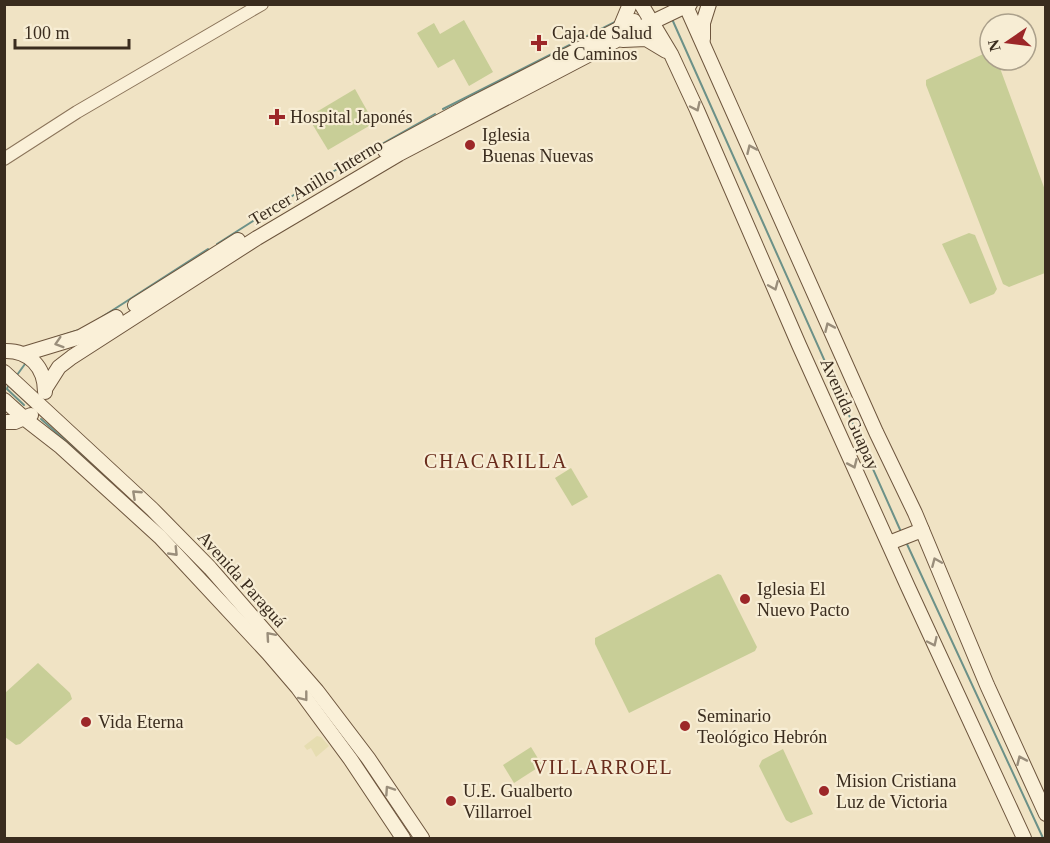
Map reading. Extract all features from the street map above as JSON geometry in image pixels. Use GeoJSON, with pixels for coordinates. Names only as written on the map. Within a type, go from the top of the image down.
{"type":"FeatureCollection","features":[{"type":"Feature","properties":{"kind":"main road"},"geometry":{"type":"LineString","coordinates":[[620,28],[630,4]]}},
{"type":"Feature","properties":{"kind":"main road"},"geometry":{"type":"LineString","coordinates":[[705,50],[703,23],[709,4]]}},
{"type":"Feature","properties":{"kind":"main road","name":"Tercer Anillo Interno"},"geometry":{"type":"LineString","coordinates":[[12,351],[80,337],[104,326],[217,252],[395,146],[620,28],[667,10]]}},
{"type":"Feature","properties":{"kind":"main road","name":"Tercer Anillo Interno"},"geometry":{"type":"LineString","coordinates":[[40,405],[45,388],[59,367],[314,203],[399,154],[610,45],[667,10]]}},
{"type":"Feature","properties":{"kind":"main road","name":"Avenida Guapay"},"geometry":{"type":"LineString","coordinates":[[667,10],[705,50],[922,530],[987,685],[1046,814]]}},
{"type":"Feature","properties":{"kind":"main road","name":"Avenida Guapay"},"geometry":{"type":"LineString","coordinates":[[667,10],[671,54],[799,345],[898,539],[1024,838]]}},
{"type":"Feature","properties":{"kind":"main road"},"geometry":{"type":"LineString","coordinates":[[610,45],[631,38],[646,39],[671,54]]}},
{"type":"Feature","properties":{"kind":"main road"},"geometry":{"type":"LineString","coordinates":[[528,86],[531,80],[578,57],[596,41]]}},
{"type":"Feature","properties":{"kind":"main road"},"geometry":{"type":"LineString","coordinates":[[458,123],[466,115],[499,98],[500,89]]}},
{"type":"Feature","properties":{"kind":"main road"},"geometry":{"type":"LineString","coordinates":[[296,205],[317,197],[390,155],[399,154],[404,147],[455,119],[472,104]]}},
{"type":"Feature","properties":{"kind":"main road"},"geometry":{"type":"LineString","coordinates":[[149,308],[164,293],[212,262],[217,252],[230,252],[287,216],[314,203]]}},
{"type":"Feature","properties":{"kind":"main road","name":"Tercer Anillo Interno"},"geometry":{"type":"LineString","coordinates":[[12,351],[33,360],[40,368],[45,388]]}},
{"type":"Feature","properties":{"kind":"main road","name":"Avenida Paraguá"},"geometry":{"type":"LineString","coordinates":[[4,372],[210,568],[330,708],[368,758],[422,838]]}},
{"type":"Feature","properties":{"kind":"main road","name":"Avenida Paraguá"},"geometry":{"type":"LineString","coordinates":[[4,400],[61,447],[160,537],[268,653],[351,759],[403,838]]}},
{"type":"Feature","properties":{"kind":"main road"},"geometry":{"type":"LineString","coordinates":[[5,422],[25,419],[40,405]]}},
{"type":"Feature","properties":{"kind":"main road"},"geometry":{"type":"LineString","coordinates":[[5,422],[61,447]]}},
{"type":"Feature","properties":{"kind":"main road"},"geometry":{"type":"LineString","coordinates":[[898,539],[922,530]]}},
{"type":"Feature","properties":{"kind":"street"},"geometry":{"type":"LineString","coordinates":[[4,159],[77,112],[262,4]]}},
{"type":"Feature","properties":{"kind":"shaded area"},"geometry":{"type":"Polygon","coordinates":[[[317,736],[329,746],[316,757],[311,748],[307,750],[304,746],[317,736]]]}},
{"type":"Feature","properties":{"kind":"green space"},"geometry":{"type":"Polygon","coordinates":[[[464,20],[493,72],[469,86],[454,59],[438,68],[417,33],[434,23],[440,34],[464,20]]]}},
{"type":"Feature","properties":{"kind":"green space"},"geometry":{"type":"Polygon","coordinates":[[[978,56],[978,72],[1001,72],[1045,190],[1045,273],[1009,287],[1003,284],[926,80],[978,56]]]}},
{"type":"Feature","properties":{"kind":"green space"},"geometry":{"type":"Polygon","coordinates":[[[355,89],[374,123],[328,150],[308,117],[355,89]]]}},
{"type":"Feature","properties":{"kind":"green space"},"geometry":{"type":"Polygon","coordinates":[[[969,233],[975,235],[997,289],[994,294],[970,304],[942,244],[969,233]]]}},
{"type":"Feature","properties":{"kind":"green space"},"geometry":{"type":"Polygon","coordinates":[[[571,468],[588,497],[572,506],[555,478],[571,468]]]}},
{"type":"Feature","properties":{"kind":"green space"},"geometry":{"type":"Polygon","coordinates":[[[718,574],[721,575],[757,647],[755,651],[629,713],[595,644],[595,638],[718,574]]]}},
{"type":"Feature","properties":{"kind":"green space"},"geometry":{"type":"Polygon","coordinates":[[[38,663],[70,693],[72,699],[16,745],[5,737],[5,693],[38,663]]]}},
{"type":"Feature","properties":{"kind":"green space"},"geometry":{"type":"Polygon","coordinates":[[[531,747],[542,765],[514,783],[503,765],[531,747]]]}},
{"type":"Feature","properties":{"kind":"green space"},"geometry":{"type":"Polygon","coordinates":[[[783,749],[813,814],[791,823],[786,820],[759,766],[762,760],[783,749]]]}},
{"type":"Feature","properties":{"kind":"waterway"},"geometry":{"type":"LineString","coordinates":[[672,19],[902,534]]}},
{"type":"Feature","properties":{"kind":"waterway"},"geometry":{"type":"LineString","coordinates":[[443,109],[617,21]]}},
{"type":"Feature","properties":{"kind":"waterway"},"geometry":{"type":"LineString","coordinates":[[217,244],[311,184],[435,114]]}},
{"type":"Feature","properties":{"kind":"waterway"},"geometry":{"type":"LineString","coordinates":[[102,317],[208,249]]}},
{"type":"Feature","properties":{"kind":"waterway"},"geometry":{"type":"LineString","coordinates":[[46,342],[79,330]]}},
{"type":"Feature","properties":{"kind":"waterway"},"geometry":{"type":"LineString","coordinates":[[17,375],[25,364]]}},
{"type":"Feature","properties":{"kind":"waterway"},"geometry":{"type":"LineString","coordinates":[[9,383],[7,389],[24,405]]}},
{"type":"Feature","properties":{"kind":"waterway"},"geometry":{"type":"LineString","coordinates":[[41,419],[112,482]]}},
{"type":"Feature","properties":{"kind":"waterway"},"geometry":{"type":"LineString","coordinates":[[906,542],[1043,838]]}},
{"type":"Feature","properties":{"kind":"place","name":"Caja de Salud de Caminos"},"geometry":{"type":"Point","coordinates":[539,43]}},
{"type":"Feature","properties":{"kind":"place","name":"Hospital Japonés"},"geometry":{"type":"Point","coordinates":[277,117]}},
{"type":"Feature","properties":{"kind":"place","name":"Iglesia Buenas Nuevas"},"geometry":{"type":"Point","coordinates":[470,145]}},
{"type":"Feature","properties":{"kind":"place","name":"Iglesia El Nuevo Pacto"},"geometry":{"type":"Point","coordinates":[745,599]}},
{"type":"Feature","properties":{"kind":"place","name":"Vida Eterna"},"geometry":{"type":"Point","coordinates":[86,722]}},
{"type":"Feature","properties":{"kind":"place","name":"Seminario Teológico Hebrón"},"geometry":{"type":"Point","coordinates":[685,726]}},
{"type":"Feature","properties":{"kind":"place","name":"Mision Cristiana Luz de Victoria"},"geometry":{"type":"Point","coordinates":[824,791]}},
{"type":"Feature","properties":{"kind":"place","name":"U.E. Gualberto Villarroel"},"geometry":{"type":"Point","coordinates":[451,801]}},
{"type":"Feature","properties":{"kind":"district","name":"CHACARILLA"},"geometry":{"type":"Point","coordinates":[496,461]}},
{"type":"Feature","properties":{"kind":"district","name":"VILLARROEL"},"geometry":{"type":"Point","coordinates":[603,767]}}]}
